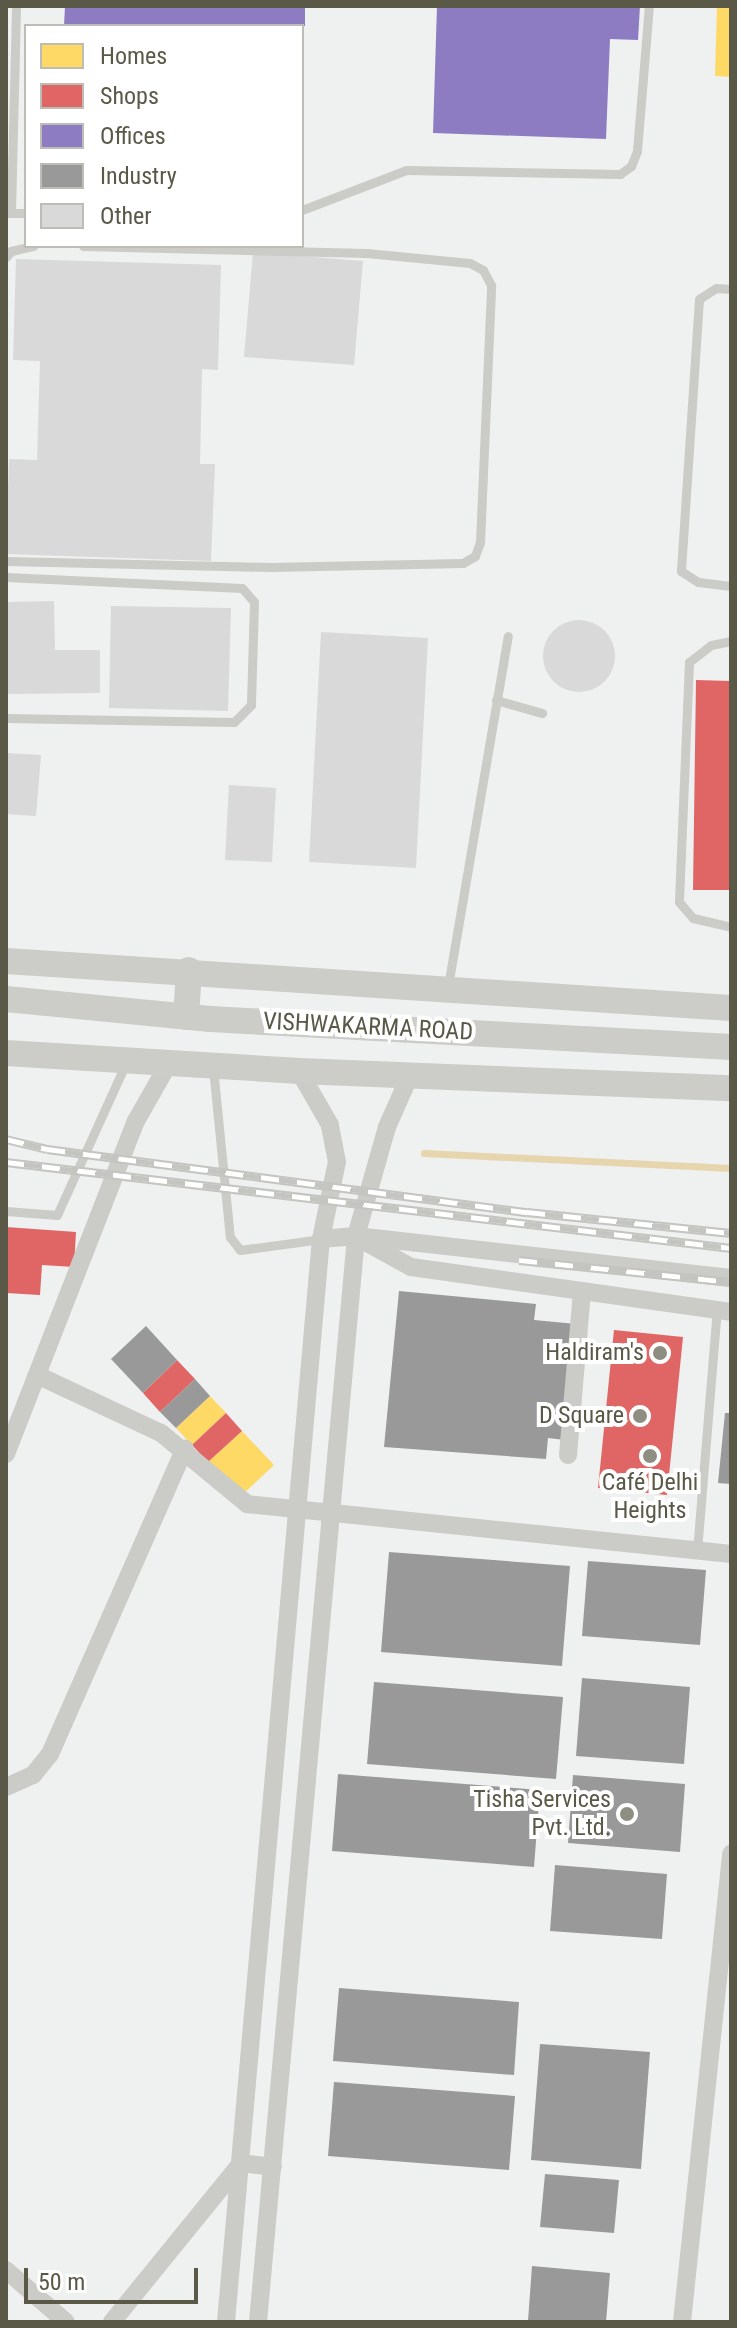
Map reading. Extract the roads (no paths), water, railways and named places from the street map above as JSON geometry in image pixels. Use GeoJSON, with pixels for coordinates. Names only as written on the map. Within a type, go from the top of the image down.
{"type":"FeatureCollection","features":[{"type":"Feature","properties":{"kind":"main road"},"geometry":{"type":"LineString","coordinates":[[6,961],[448,986],[731,1008]]}},
{"type":"Feature","properties":{"kind":"main road"},"geometry":{"type":"LineString","coordinates":[[186,1017],[189,970]]}},
{"type":"Feature","properties":{"kind":"main road","name":"VISHWAKARMA ROAD"},"geometry":{"type":"LineString","coordinates":[[6,999],[186,1017],[731,1047]]}},
{"type":"Feature","properties":{"kind":"main road"},"geometry":{"type":"LineString","coordinates":[[663,1084],[676,1080],[686,1065],[679,1049],[666,1043]]}},
{"type":"Feature","properties":{"kind":"main road","name":"VISHWAKARMA ROAD"},"geometry":{"type":"LineString","coordinates":[[6,1053],[299,1071],[731,1088]]}},
{"type":"Feature","properties":{"kind":"street"},"geometry":{"type":"LineString","coordinates":[[6,1454],[10,1431],[37,1375],[136,1121],[169,1063]]}},
{"type":"Feature","properties":{"kind":"street"},"geometry":{"type":"LineString","coordinates":[[226,2322],[321,1239],[336,1145],[324,1111],[299,1071]]}},
{"type":"Feature","properties":{"kind":"street"},"geometry":{"type":"LineString","coordinates":[[258,2322],[356,1236],[387,1127],[410,1075]]}},
{"type":"Feature","properties":{"kind":"street"},"geometry":{"type":"LineString","coordinates":[[321,1239],[356,1236],[731,1278]]}},
{"type":"Feature","properties":{"kind":"street"},"geometry":{"type":"LineString","coordinates":[[356,1236],[411,1267],[724,1311]]}},
{"type":"Feature","properties":{"kind":"street"},"geometry":{"type":"LineString","coordinates":[[568,1455],[582,1292]]}},
{"type":"Feature","properties":{"kind":"street"},"geometry":{"type":"LineString","coordinates":[[37,1375],[185,1448],[228,1492],[247,1504],[731,1554]]}},
{"type":"Feature","properties":{"kind":"street"},"geometry":{"type":"LineString","coordinates":[[6,1787],[33,1775],[50,1754],[185,1448]]}},
{"type":"Feature","properties":{"kind":"street"},"geometry":{"type":"LineString","coordinates":[[682,2322],[731,1854]]}},
{"type":"Feature","properties":{"kind":"street"},"geometry":{"type":"LineString","coordinates":[[241,2163],[273,2167]]}},
{"type":"Feature","properties":{"kind":"street"},"geometry":{"type":"LineString","coordinates":[[112,2322],[241,2163]]}},
{"type":"Feature","properties":{"kind":"street"},"geometry":{"type":"LineString","coordinates":[[6,2270],[66,2322]]}},
{"type":"Feature","properties":{"kind":"lane"},"geometry":{"type":"LineString","coordinates":[[9,213],[16,6]]}},
{"type":"Feature","properties":{"kind":"lane"},"geometry":{"type":"LineString","coordinates":[[304,209],[406,170],[620,174],[631,166],[637,151],[649,6]]}},
{"type":"Feature","properties":{"kind":"lane"},"geometry":{"type":"LineString","coordinates":[[6,257],[11,251],[24,248]]}},
{"type":"Feature","properties":{"kind":"lane"},"geometry":{"type":"LineString","coordinates":[[6,561],[271,567],[463,563],[480,542],[491,285],[483,270],[470,263],[366,253],[164,248]]}},
{"type":"Feature","properties":{"kind":"lane"},"geometry":{"type":"LineString","coordinates":[[731,289],[716,288],[699,299],[681,571],[698,582],[731,586]]}},
{"type":"Feature","properties":{"kind":"lane"},"geometry":{"type":"LineString","coordinates":[[6,577],[242,588],[254,602],[251,705],[234,722],[6,718]]}},
{"type":"Feature","properties":{"kind":"lane"},"geometry":{"type":"LineString","coordinates":[[448,986],[508,636]]}},
{"type":"Feature","properties":{"kind":"lane"},"geometry":{"type":"LineString","coordinates":[[731,641],[711,645],[689,662],[679,902],[693,918],[731,927]]}},
{"type":"Feature","properties":{"kind":"lane"},"geometry":{"type":"LineString","coordinates":[[496,700],[542,713]]}},
{"type":"Feature","properties":{"kind":"lane"},"geometry":{"type":"LineString","coordinates":[[6,1211],[57,1215],[127,1060]]}},
{"type":"Feature","properties":{"kind":"lane"},"geometry":{"type":"LineString","coordinates":[[213,1065],[230,1237],[240,1250],[321,1239]]}},
{"type":"Feature","properties":{"kind":"lane"},"geometry":{"type":"LineString","coordinates":[[697,1551],[724,1311]]}},
{"type":"Feature","properties":{"kind":"waterway"},"geometry":{"type":"LineString","coordinates":[[424,1153],[731,1168]]}},
{"type":"Feature","properties":{"kind":"railway"},"geometry":{"type":"LineString","coordinates":[[6,1139],[47,1149],[527,1212],[731,1233]]}},
{"type":"Feature","properties":{"kind":"railway"},"geometry":{"type":"LineString","coordinates":[[6,1162],[731,1248]]}},
{"type":"Feature","properties":{"kind":"railway"},"geometry":{"type":"LineString","coordinates":[[519,1260],[731,1282]]}},
{"type":"Feature","properties":{"kind":"place","name":"Haldiram's"},"geometry":{"type":"Point","coordinates":[660,1353]}},
{"type":"Feature","properties":{"kind":"place","name":"D Square"},"geometry":{"type":"Point","coordinates":[640,1416]}},
{"type":"Feature","properties":{"kind":"place","name":"Café Delhi Heights"},"geometry":{"type":"Point","coordinates":[650,1456]}},
{"type":"Feature","properties":{"kind":"place","name":"Tisha Services Pvt. Ltd."},"geometry":{"type":"Point","coordinates":[627,1814]}}]}
